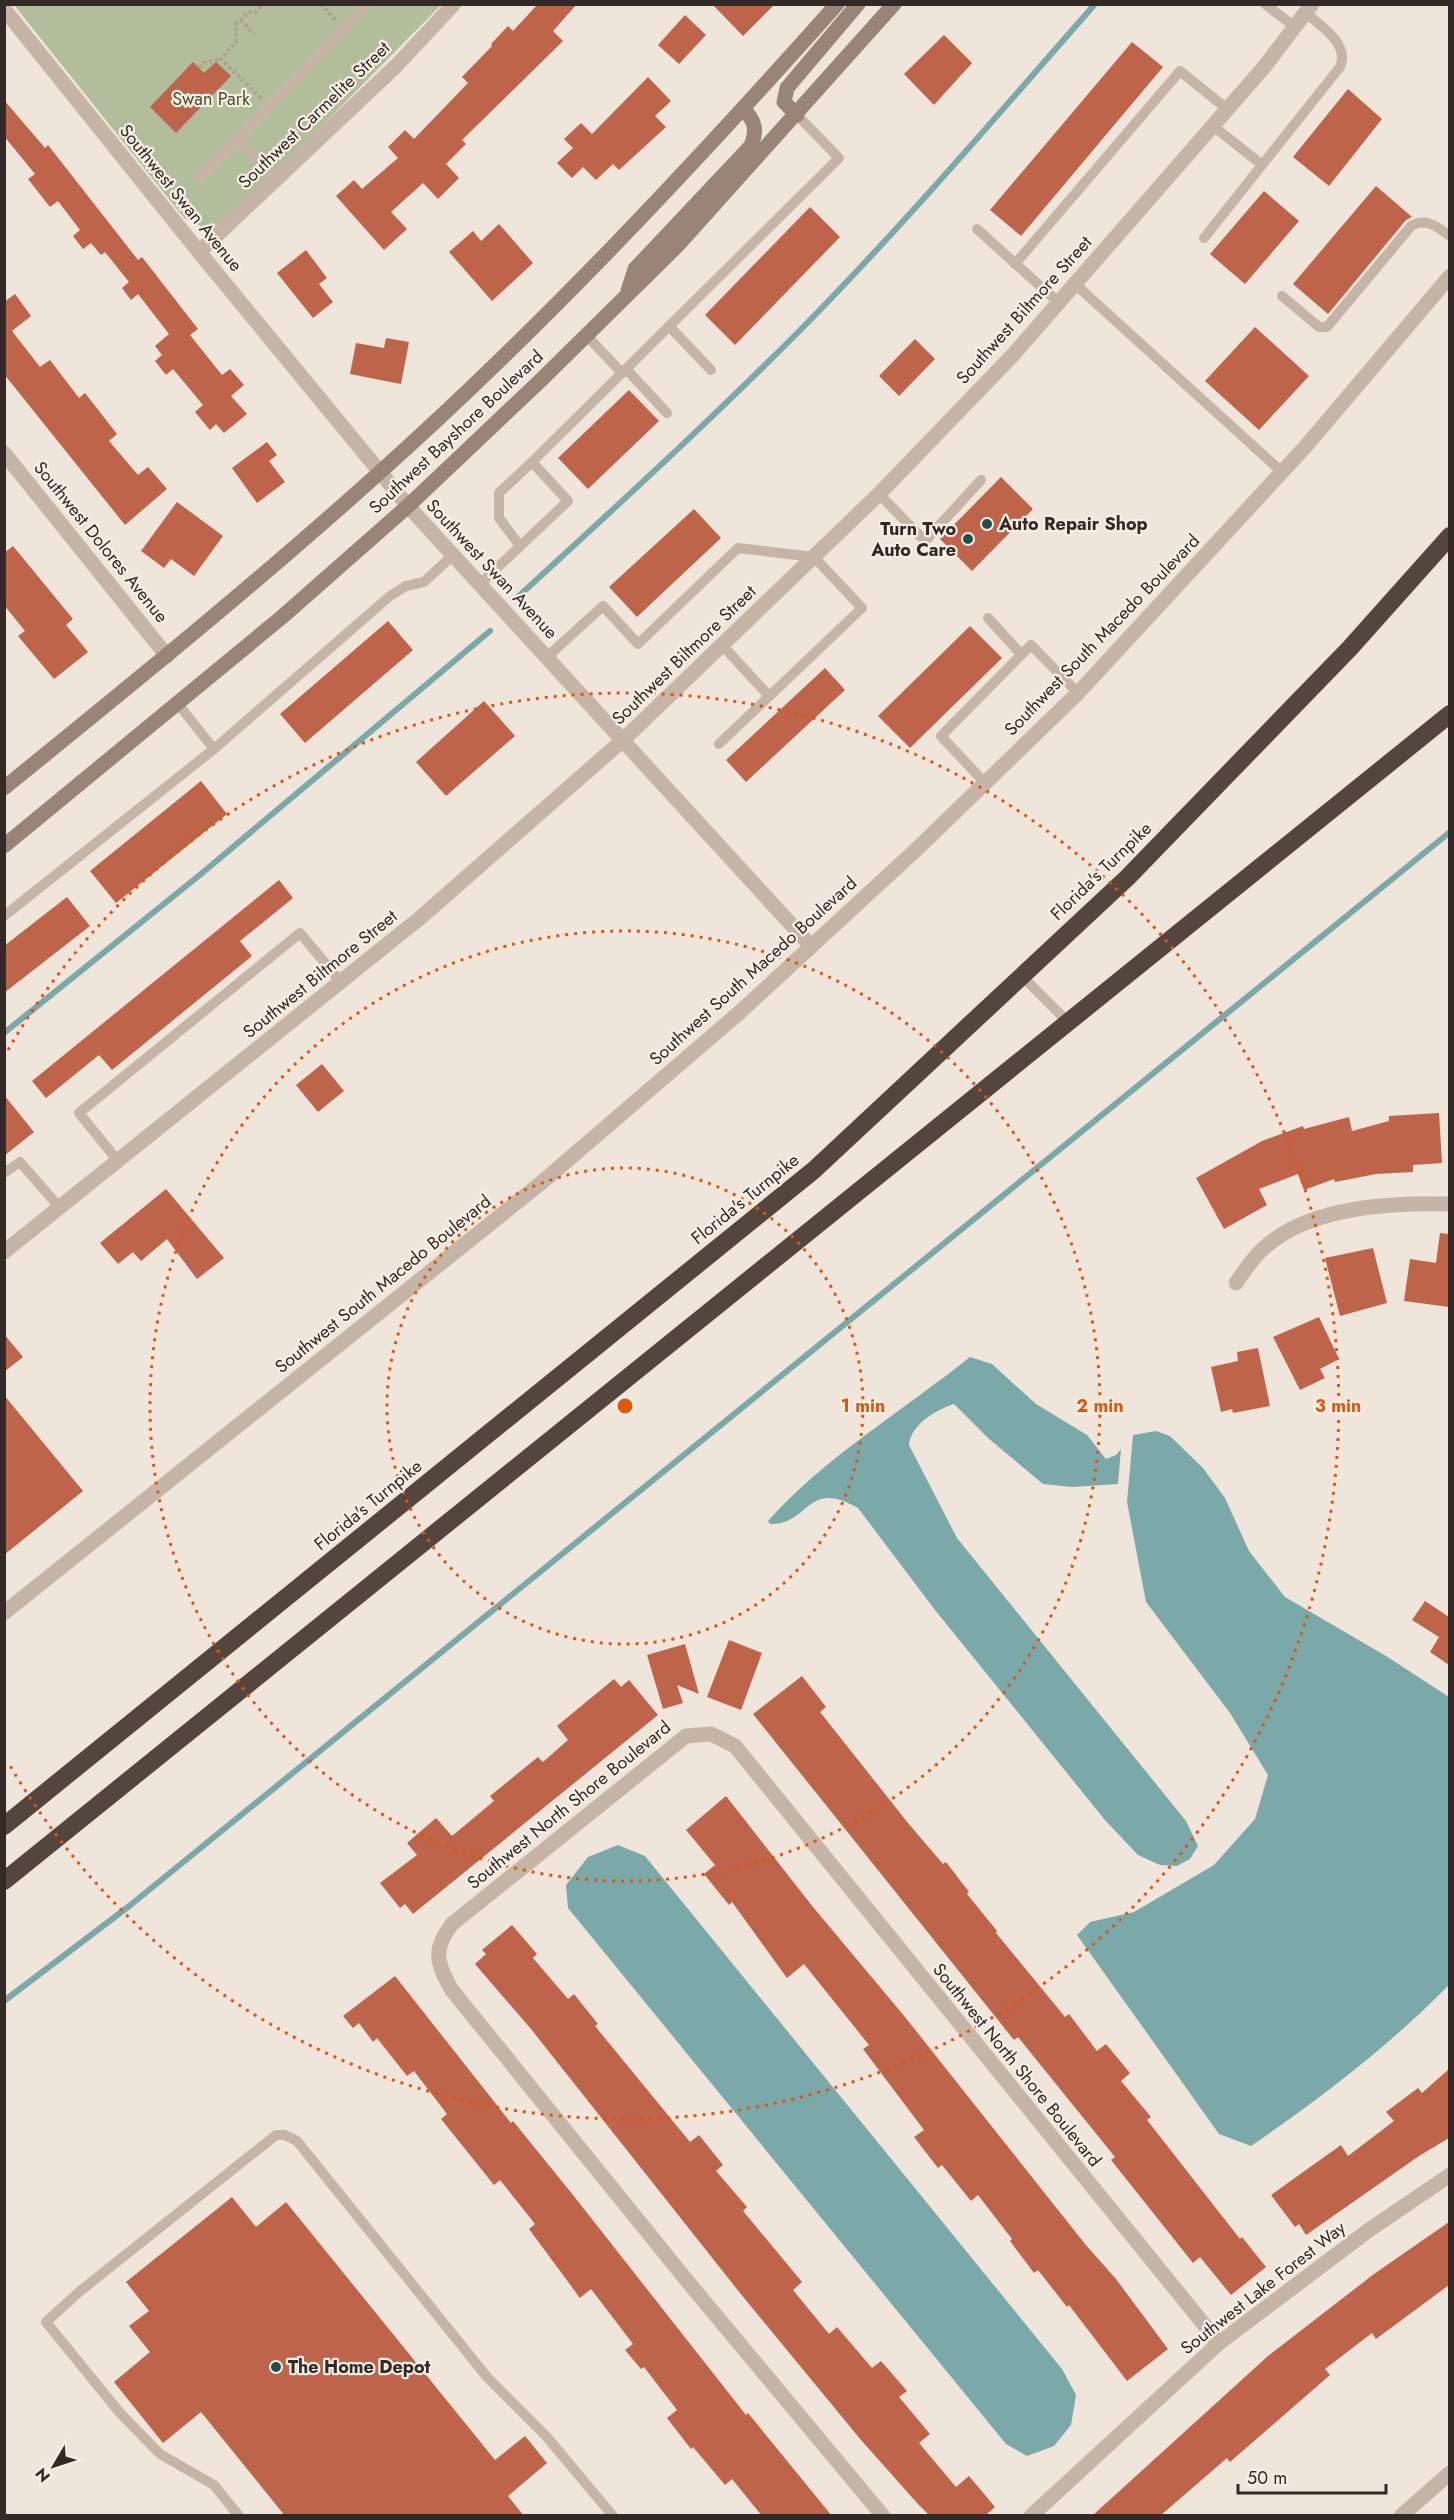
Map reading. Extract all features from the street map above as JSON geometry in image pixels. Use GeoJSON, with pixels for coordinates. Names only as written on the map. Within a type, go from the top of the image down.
{"type":"FeatureCollection","features":[{"type":"Feature","properties":{"kind":"highway","name":"Florida's Turnpike"},"geometry":{"type":"LineString","coordinates":[[4,1826],[814,1170],[1126,878],[1342,657],[1449,536]]}},
{"type":"Feature","properties":{"kind":"highway"},"geometry":{"type":"LineString","coordinates":[[4,1881],[1449,714]]}},
{"type":"Feature","properties":{"kind":"main road","name":"Southwest Bayshore Boulevard"},"geometry":{"type":"LineString","coordinates":[[4,788],[167,656],[380,472],[629,230],[744,109],[837,4]]}},
{"type":"Feature","properties":{"kind":"main road"},"geometry":{"type":"LineString","coordinates":[[797,115],[784,102],[787,88],[858,4]]}},
{"type":"Feature","properties":{"kind":"main road","name":"Southwest Bayshore Boulevard"},"geometry":{"type":"LineString","coordinates":[[4,846],[178,704],[408,506],[678,245],[797,115],[894,4]]}},
{"type":"Feature","properties":{"kind":"main road"},"geometry":{"type":"LineString","coordinates":[[627,294],[635,269],[751,146],[756,128],[751,116],[744,109]]}},
{"type":"Feature","properties":{"kind":"street","name":"Southwest Carmelite Street"},"geometry":{"type":"LineString","coordinates":[[199,252],[396,66],[454,4]]}},
{"type":"Feature","properties":{"kind":"street","name":"Southwest Swan Avenue"},"geometry":{"type":"LineString","coordinates":[[4,9],[199,252],[408,506],[810,945]]}},
{"type":"Feature","properties":{"kind":"street","name":"Southwest Biltmore Street"},"geometry":{"type":"LineString","coordinates":[[4,1252],[420,918],[623,740],[879,494],[1012,356],[1213,126],[1309,9]]}},
{"type":"Feature","properties":{"kind":"street","name":"Southwest South Macedo Boulevard"},"geometry":{"type":"LineString","coordinates":[[4,1613],[541,1183],[740,1012],[1078,693],[1282,472],[1449,276]]}},
{"type":"Feature","properties":{"kind":"street","name":"Southwest Dolores Avenue"},"geometry":{"type":"LineString","coordinates":[[4,453],[167,656]]}},
{"type":"Feature","properties":{"kind":"street"},"geometry":{"type":"LineString","coordinates":[[1236,1283],[1265,1246],[1279,1236],[1324,1216],[1393,1203],[1449,1204]]}},
{"type":"Feature","properties":{"kind":"street","name":"Southwest North Shore Boulevard"},"geometry":{"type":"LineString","coordinates":[[883,2516],[673,2264],[451,1989],[438,1965],[440,1939],[452,1924],[686,1736],[711,1734],[735,1746],[1218,2343]]}},
{"type":"Feature","properties":{"kind":"street","name":"Southwest Lake Forest Way"},"geometry":{"type":"LineString","coordinates":[[1031,2516],[1218,2343],[1369,2230],[1449,2175]]}},
{"type":"Feature","properties":{"kind":"street"},"geometry":{"type":"LineString","coordinates":[[1401,2516],[1449,2473]]}},
{"type":"Feature","properties":{"kind":"lane"},"geometry":{"type":"LineString","coordinates":[[198,179],[368,4]]}},
{"type":"Feature","properties":{"kind":"lane"},"geometry":{"type":"LineString","coordinates":[[1265,4],[1295,27]]}},
{"type":"Feature","properties":{"kind":"lane"},"geometry":{"type":"LineString","coordinates":[[1204,238],[1344,59],[1341,46],[1309,9]]}},
{"type":"Feature","properties":{"kind":"lane"},"geometry":{"type":"LineString","coordinates":[[1016,264],[1180,71],[1227,109]]}},
{"type":"Feature","properties":{"kind":"lane"},"geometry":{"type":"LineString","coordinates":[[520,546],[499,518],[499,493],[839,158],[797,115]]}},
{"type":"Feature","properties":{"kind":"lane"},"geometry":{"type":"LineString","coordinates":[[1213,126],[1261,164]]}},
{"type":"Feature","properties":{"kind":"lane"},"geometry":{"type":"LineString","coordinates":[[238,139],[276,179]]}},
{"type":"Feature","properties":{"kind":"lane"},"geometry":{"type":"LineString","coordinates":[[1282,296],[1319,327],[1327,327],[1412,225],[1420,222],[1431,223],[1449,236]]}},
{"type":"Feature","properties":{"kind":"lane"},"geometry":{"type":"LineString","coordinates":[[977,229],[1059,302]]}},
{"type":"Feature","properties":{"kind":"lane"},"geometry":{"type":"LineString","coordinates":[[1075,284],[1282,472]]}},
{"type":"Feature","properties":{"kind":"lane"},"geometry":{"type":"LineString","coordinates":[[669,326],[711,370]]}},
{"type":"Feature","properties":{"kind":"lane"},"geometry":{"type":"LineString","coordinates":[[586,335],[667,412]]}},
{"type":"Feature","properties":{"kind":"lane"},"geometry":{"type":"LineString","coordinates":[[480,584],[567,501],[532,462]]}},
{"type":"Feature","properties":{"kind":"lane"},"geometry":{"type":"LineString","coordinates":[[879,494],[925,541],[981,480]]}},
{"type":"Feature","properties":{"kind":"lane"},"geometry":{"type":"LineString","coordinates":[[547,657],[603,606],[638,644],[738,548],[814,556],[862,608],[719,744]]}},
{"type":"Feature","properties":{"kind":"lane"},"geometry":{"type":"LineString","coordinates":[[4,916],[214,749],[390,596],[406,586],[424,582],[453,555]]}},
{"type":"Feature","properties":{"kind":"lane"},"geometry":{"type":"LineString","coordinates":[[988,618],[1021,654]]}},
{"type":"Feature","properties":{"kind":"lane"},"geometry":{"type":"LineString","coordinates":[[722,645],[769,696]]}},
{"type":"Feature","properties":{"kind":"lane"},"geometry":{"type":"LineString","coordinates":[[985,783],[940,736],[1021,654],[1031,645],[1078,693]]}},
{"type":"Feature","properties":{"kind":"lane"},"geometry":{"type":"LineString","coordinates":[[178,704],[214,749]]}},
{"type":"Feature","properties":{"kind":"lane"},"geometry":{"type":"LineString","coordinates":[[118,1161],[79,1113],[300,933],[341,982]]}},
{"type":"Feature","properties":{"kind":"lane"},"geometry":{"type":"LineString","coordinates":[[1022,976],[1068,1022]]}},
{"type":"Feature","properties":{"kind":"lane"},"geometry":{"type":"LineString","coordinates":[[4,1173],[20,1162],[60,1208]]}},
{"type":"Feature","properties":{"kind":"lane"},"geometry":{"type":"LineString","coordinates":[[239,2516],[214,2485],[160,2454],[120,2413],[46,2322],[79,2292],[276,2135],[285,2135],[297,2141],[487,2377],[546,2436],[613,2516]]}},
{"type":"Feature","properties":{"kind":"path"},"geometry":{"type":"LineString","coordinates":[[199,67],[204,63],[221,58],[236,42],[236,24],[249,12],[255,13],[262,4]]}},
{"type":"Feature","properties":{"kind":"path"},"geometry":{"type":"LineString","coordinates":[[241,20],[254,34]]}},
{"type":"Feature","properties":{"kind":"path"},"geometry":{"type":"LineString","coordinates":[[221,58],[269,106]]}},
{"type":"Feature","properties":{"kind":"green space","name":"Swan Park"},"geometry":{"type":"Polygon","coordinates":[[[14,5],[441,5],[309,139],[219,224],[205,228],[184,218],[14,5]]]}},
{"type":"Feature","properties":{"kind":"water"},"geometry":{"type":"Polygon","coordinates":[[[970,1357],[992,1364],[1036,1404],[1087,1435],[1106,1459],[1116,1455],[1121,1449],[1118,1484],[1072,1487],[1043,1484],[988,1438],[954,1404],[932,1414],[919,1424],[909,1445],[957,1538],[1186,1821],[1198,1846],[1190,1859],[1177,1866],[1160,1865],[1138,1855],[1105,1820],[935,1610],[858,1508],[841,1500],[828,1498],[818,1500],[793,1518],[783,1522],[770,1524],[768,1521],[840,1455],[970,1357]]]}},
{"type":"Feature","properties":{"kind":"water"},"geometry":{"type":"Polygon","coordinates":[[[1156,1431],[1170,1436],[1203,1468],[1225,1498],[1249,1551],[1285,1597],[1386,1656],[1449,1697],[1449,1985],[1403,2029],[1354,2070],[1251,2146],[1219,2134],[1077,1935],[1090,1922],[1134,1912],[1214,1865],[1255,1819],[1268,1775],[1230,1713],[1146,1602],[1127,1502],[1133,1435],[1156,1431]]]}},
{"type":"Feature","properties":{"kind":"water"},"geometry":{"type":"Polygon","coordinates":[[[618,1845],[645,1856],[1062,2369],[1076,2395],[1071,2425],[1054,2446],[1027,2456],[1006,2444],[568,1908],[566,1885],[588,1857],[618,1845]]]}},
{"type":"Feature","properties":{"kind":"building"},"geometry":{"type":"Polygon","coordinates":[[[538,4],[577,4],[553,31],[563,41],[462,140],[466,144],[446,164],[459,178],[438,199],[423,183],[391,212],[407,229],[384,250],[336,196],[354,180],[362,189],[398,158],[388,147],[405,130],[414,139],[468,83],[462,77],[492,46],[491,44],[508,26],[513,31],[538,4]]]}},
{"type":"Feature","properties":{"kind":"building"},"geometry":{"type":"Polygon","coordinates":[[[712,4],[775,4],[743,36],[712,4]]]}},
{"type":"Feature","properties":{"kind":"building"},"geometry":{"type":"Polygon","coordinates":[[[685,15],[706,35],[679,64],[658,45],[685,15]]]}},
{"type":"Feature","properties":{"kind":"building"},"geometry":{"type":"Polygon","coordinates":[[[944,35],[972,63],[934,105],[904,74],[944,35]]]}},
{"type":"Feature","properties":{"kind":"building"},"geometry":{"type":"Polygon","coordinates":[[[1132,42],[1163,67],[1021,236],[990,210],[1132,42]]]}},
{"type":"Feature","properties":{"kind":"building"},"geometry":{"type":"Polygon","coordinates":[[[193,62],[204,73],[216,62],[231,76],[176,133],[150,107],[193,62]]]}},
{"type":"Feature","properties":{"kind":"building"},"geometry":{"type":"Polygon","coordinates":[[[648,77],[671,101],[655,116],[666,127],[619,170],[613,164],[596,180],[583,167],[572,178],[557,163],[573,148],[564,139],[581,123],[592,134],[648,77]]]}},
{"type":"Feature","properties":{"kind":"building"},"geometry":{"type":"Polygon","coordinates":[[[1348,89],[1382,119],[1329,186],[1293,157],[1348,89]]]}},
{"type":"Feature","properties":{"kind":"building"},"geometry":{"type":"Polygon","coordinates":[[[4,100],[45,148],[48,145],[138,260],[142,257],[198,329],[190,335],[222,375],[230,369],[244,385],[231,396],[247,414],[224,433],[216,424],[210,430],[195,412],[203,405],[173,369],[166,375],[155,361],[162,355],[155,346],[169,334],[138,294],[131,300],[122,288],[129,282],[105,252],[101,255],[91,243],[83,249],[73,236],[80,230],[58,201],[50,207],[28,179],[35,174],[4,136],[4,100]]]}},
{"type":"Feature","properties":{"kind":"building"},"geometry":{"type":"Polygon","coordinates":[[[1376,186],[1412,217],[1406,220],[1328,314],[1293,284],[1376,186]]]}},
{"type":"Feature","properties":{"kind":"building"},"geometry":{"type":"Polygon","coordinates":[[[1264,191],[1299,221],[1245,284],[1210,254],[1264,191]]]}},
{"type":"Feature","properties":{"kind":"building"},"geometry":{"type":"Polygon","coordinates":[[[810,207],[840,237],[735,345],[705,315],[810,207]]]}},
{"type":"Feature","properties":{"kind":"building"},"geometry":{"type":"Polygon","coordinates":[[[499,224],[533,263],[492,301],[449,252],[473,231],[481,241],[499,224]]]}},
{"type":"Feature","properties":{"kind":"building"},"geometry":{"type":"Polygon","coordinates":[[[306,250],[327,278],[319,284],[333,302],[313,318],[277,273],[306,250]]]}},
{"type":"Feature","properties":{"kind":"building"},"geometry":{"type":"Polygon","coordinates":[[[15,294],[31,316],[12,331],[40,367],[50,360],[79,398],[85,393],[117,434],[109,441],[138,475],[148,467],[167,489],[125,525],[4,374],[4,302],[15,294]]]}},
{"type":"Feature","properties":{"kind":"building"},"geometry":{"type":"Polygon","coordinates":[[[1255,327],[1309,376],[1259,430],[1205,381],[1255,327]]]}},
{"type":"Feature","properties":{"kind":"building"},"geometry":{"type":"Polygon","coordinates":[[[386,338],[409,342],[401,384],[350,374],[356,343],[384,348],[386,338]]]}},
{"type":"Feature","properties":{"kind":"building"},"geometry":{"type":"Polygon","coordinates":[[[915,339],[935,359],[899,396],[879,376],[915,339]]]}},
{"type":"Feature","properties":{"kind":"building"},"geometry":{"type":"Polygon","coordinates":[[[629,390],[659,421],[588,489],[558,458],[629,390]]]}},
{"type":"Feature","properties":{"kind":"building"},"geometry":{"type":"Polygon","coordinates":[[[267,442],[277,455],[269,461],[285,482],[257,503],[232,468],[267,442]]]}},
{"type":"Feature","properties":{"kind":"building","name":"Auto Repair Shop"},"geometry":{"type":"Polygon","coordinates":[[[1001,477],[1033,509],[972,571],[940,539],[1001,477]]]}},
{"type":"Feature","properties":{"kind":"building"},"geometry":{"type":"Polygon","coordinates":[[[177,502],[223,536],[194,576],[171,559],[164,568],[141,551],[177,502]]]}},
{"type":"Feature","properties":{"kind":"building"},"geometry":{"type":"Polygon","coordinates":[[[694,509],[721,538],[637,617],[609,587],[694,509]]]}},
{"type":"Feature","properties":{"kind":"building"},"geometry":{"type":"Polygon","coordinates":[[[13,546],[73,619],[66,625],[88,652],[54,679],[18,636],[25,631],[4,605],[4,553],[13,546]]]}},
{"type":"Feature","properties":{"kind":"building"},"geometry":{"type":"Polygon","coordinates":[[[388,621],[413,650],[305,743],[280,714],[388,621]]]}},
{"type":"Feature","properties":{"kind":"building"},"geometry":{"type":"Polygon","coordinates":[[[970,626],[1002,658],[910,748],[878,716],[970,626]]]}},
{"type":"Feature","properties":{"kind":"building"},"geometry":{"type":"Polygon","coordinates":[[[825,668],[845,690],[746,782],[726,760],[825,668]]]}},
{"type":"Feature","properties":{"kind":"building"},"geometry":{"type":"Polygon","coordinates":[[[484,701],[515,736],[446,796],[416,762],[484,701]]]}},
{"type":"Feature","properties":{"kind":"building"},"geometry":{"type":"Polygon","coordinates":[[[201,781],[227,814],[116,903],[90,871],[201,781]]]}},
{"type":"Feature","properties":{"kind":"building"},"geometry":{"type":"Polygon","coordinates":[[[279,880],[293,898],[240,941],[252,956],[112,1070],[99,1055],[46,1098],[32,1081],[279,880]]]}},
{"type":"Feature","properties":{"kind":"building"},"geometry":{"type":"Polygon","coordinates":[[[67,897],[90,926],[4,993],[4,946],[67,897]]]}},
{"type":"Feature","properties":{"kind":"building"},"geometry":{"type":"Polygon","coordinates":[[[322,1064],[344,1091],[318,1112],[296,1085],[322,1064]]]}},
{"type":"Feature","properties":{"kind":"building"},"geometry":{"type":"Polygon","coordinates":[[[4,1095],[34,1132],[4,1156],[4,1095]]]}},
{"type":"Feature","properties":{"kind":"building"},"geometry":{"type":"Polygon","coordinates":[[[1439,1113],[1442,1163],[1413,1165],[1413,1172],[1376,1174],[1335,1182],[1334,1179],[1304,1190],[1298,1174],[1259,1189],[1267,1205],[1224,1229],[1196,1178],[1262,1141],[1303,1126],[1304,1129],[1349,1117],[1352,1131],[1389,1121],[1389,1116],[1439,1113]]]}},
{"type":"Feature","properties":{"kind":"building"},"geometry":{"type":"Polygon","coordinates":[[[166,1189],[224,1258],[197,1279],[167,1239],[141,1261],[133,1252],[118,1264],[100,1243],[166,1189]]]}},
{"type":"Feature","properties":{"kind":"building"},"geometry":{"type":"Polygon","coordinates":[[[1440,1233],[1449,1234],[1449,1307],[1404,1301],[1410,1259],[1436,1263],[1440,1233]]]}},
{"type":"Feature","properties":{"kind":"building"},"geometry":{"type":"Polygon","coordinates":[[[1373,1248],[1387,1303],[1340,1316],[1325,1258],[1373,1248]]]}},
{"type":"Feature","properties":{"kind":"building"},"geometry":{"type":"Polygon","coordinates":[[[1319,1317],[1339,1359],[1320,1369],[1325,1378],[1300,1390],[1273,1337],[1319,1317]]]}},
{"type":"Feature","properties":{"kind":"building"},"geometry":{"type":"Polygon","coordinates":[[[4,1334],[23,1357],[4,1372],[4,1334]]]}},
{"type":"Feature","properties":{"kind":"building"},"geometry":{"type":"Polygon","coordinates":[[[1258,1348],[1270,1406],[1233,1413],[1232,1409],[1221,1412],[1211,1367],[1238,1361],[1237,1352],[1258,1348]]]}},
{"type":"Feature","properties":{"kind":"building"},"geometry":{"type":"Polygon","coordinates":[[[4,1395],[83,1491],[4,1555],[4,1395]]]}},
{"type":"Feature","properties":{"kind":"building"},"geometry":{"type":"Polygon","coordinates":[[[1425,1601],[1449,1617],[1449,1665],[1430,1652],[1439,1637],[1412,1620],[1425,1601]]]}},
{"type":"Feature","properties":{"kind":"building"},"geometry":{"type":"Polygon","coordinates":[[[729,1640],[762,1653],[741,1710],[707,1697],[729,1640]]]}},
{"type":"Feature","properties":{"kind":"building"},"geometry":{"type":"Polygon","coordinates":[[[685,1644],[699,1694],[677,1685],[683,1703],[663,1709],[647,1655],[685,1644]]]}},
{"type":"Feature","properties":{"kind":"building"},"geometry":{"type":"Polygon","coordinates":[[[802,1676],[826,1707],[820,1712],[908,1823],[943,1864],[946,1862],[969,1892],[967,1894],[997,1931],[996,1933],[1065,2017],[1069,2014],[1097,2051],[1106,2044],[1130,2073],[1121,2081],[1151,2117],[1147,2120],[1240,2239],[1242,2237],[1266,2267],[1231,2295],[1200,2257],[1193,2263],[1111,2160],[1115,2157],[1018,2037],[1014,2040],[753,1714],[802,1676]]]}},
{"type":"Feature","properties":{"kind":"building"},"geometry":{"type":"Polygon","coordinates":[[[614,1679],[621,1687],[629,1680],[658,1715],[413,1914],[405,1904],[400,1908],[380,1883],[417,1855],[407,1843],[436,1818],[452,1836],[494,1801],[490,1796],[538,1757],[543,1762],[568,1740],[557,1726],[614,1679]]]}},
{"type":"Feature","properties":{"kind":"building"},"geometry":{"type":"Polygon","coordinates":[[[726,1796],[1085,2244],[1116,2279],[1168,2349],[1127,2381],[1069,2305],[1067,2307],[1038,2270],[1034,2273],[1010,2241],[1012,2239],[978,2195],[971,2201],[942,2165],[938,2168],[914,2137],[924,2130],[863,2049],[869,2045],[804,1964],[787,1978],[732,1902],[729,1905],[704,1874],[715,1865],[686,1830],[726,1796]]]}},
{"type":"Feature","properties":{"kind":"building"},"geometry":{"type":"Polygon","coordinates":[[[512,1925],[537,1954],[533,1958],[568,1999],[574,1994],[598,2024],[595,2026],[690,2142],[699,2135],[723,2165],[716,2171],[747,2207],[743,2211],[802,2282],[793,2290],[829,2334],[837,2327],[872,2368],[881,2361],[907,2391],[899,2397],[930,2434],[919,2443],[956,2487],[969,2476],[995,2507],[985,2516],[930,2516],[918,2504],[861,2440],[740,2293],[531,2029],[475,1964],[486,1954],[482,1950],[512,1925]]]}},
{"type":"Feature","properties":{"kind":"building"},"geometry":{"type":"Polygon","coordinates":[[[395,1976],[511,2123],[513,2121],[573,2195],[746,2415],[748,2413],[832,2516],[762,2516],[732,2479],[725,2485],[693,2447],[691,2449],[667,2418],[677,2410],[644,2367],[641,2369],[625,2350],[633,2344],[591,2289],[580,2298],[529,2229],[535,2224],[500,2180],[494,2185],[441,2119],[447,2114],[414,2071],[407,2076],[377,2038],[373,2042],[359,2023],[353,2028],[343,2016],[395,1976]]]}},
{"type":"Feature","properties":{"kind":"building"},"geometry":{"type":"Polygon","coordinates":[[[1449,2069],[1449,2138],[1419,2156],[1306,2235],[1299,2224],[1295,2227],[1271,2195],[1341,2145],[1348,2156],[1394,2121],[1386,2112],[1418,2088],[1422,2093],[1449,2069]]]}},
{"type":"Feature","properties":{"kind":"building","name":"The Home Depot"},"geometry":{"type":"Polygon","coordinates":[[[232,2197],[256,2227],[286,2202],[495,2460],[525,2436],[547,2463],[508,2496],[524,2516],[285,2516],[201,2412],[163,2443],[114,2382],[150,2352],[129,2326],[149,2311],[126,2282],[232,2197]]]}},
{"type":"Feature","properties":{"kind":"building"},"geometry":{"type":"Polygon","coordinates":[[[1449,2222],[1449,2285],[1376,2339],[1372,2333],[1325,2369],[1330,2375],[1230,2462],[1227,2458],[1160,2516],[1092,2516],[1268,2356],[1374,2274],[1449,2222]]]}},
{"type":"Feature","properties":{"kind":"waterway"},"geometry":{"type":"LineString","coordinates":[[519,596],[706,422],[815,315],[922,200],[1095,4]]}},
{"type":"Feature","properties":{"kind":"waterway"},"geometry":{"type":"LineString","coordinates":[[4,1033],[201,874],[490,631]]}},
{"type":"Feature","properties":{"kind":"waterway"},"geometry":{"type":"LineString","coordinates":[[4,2001],[128,1907],[1450,832]]}},
{"type":"Feature","properties":{"kind":"place","name":"Auto Repair Shop"},"geometry":{"type":"Point","coordinates":[987,524]}},
{"type":"Feature","properties":{"kind":"place","name":"Turn Two Auto Care"},"geometry":{"type":"Point","coordinates":[968,539]}},
{"type":"Feature","properties":{"kind":"place","name":"The Home Depot"},"geometry":{"type":"Point","coordinates":[276,2367]}}]}
